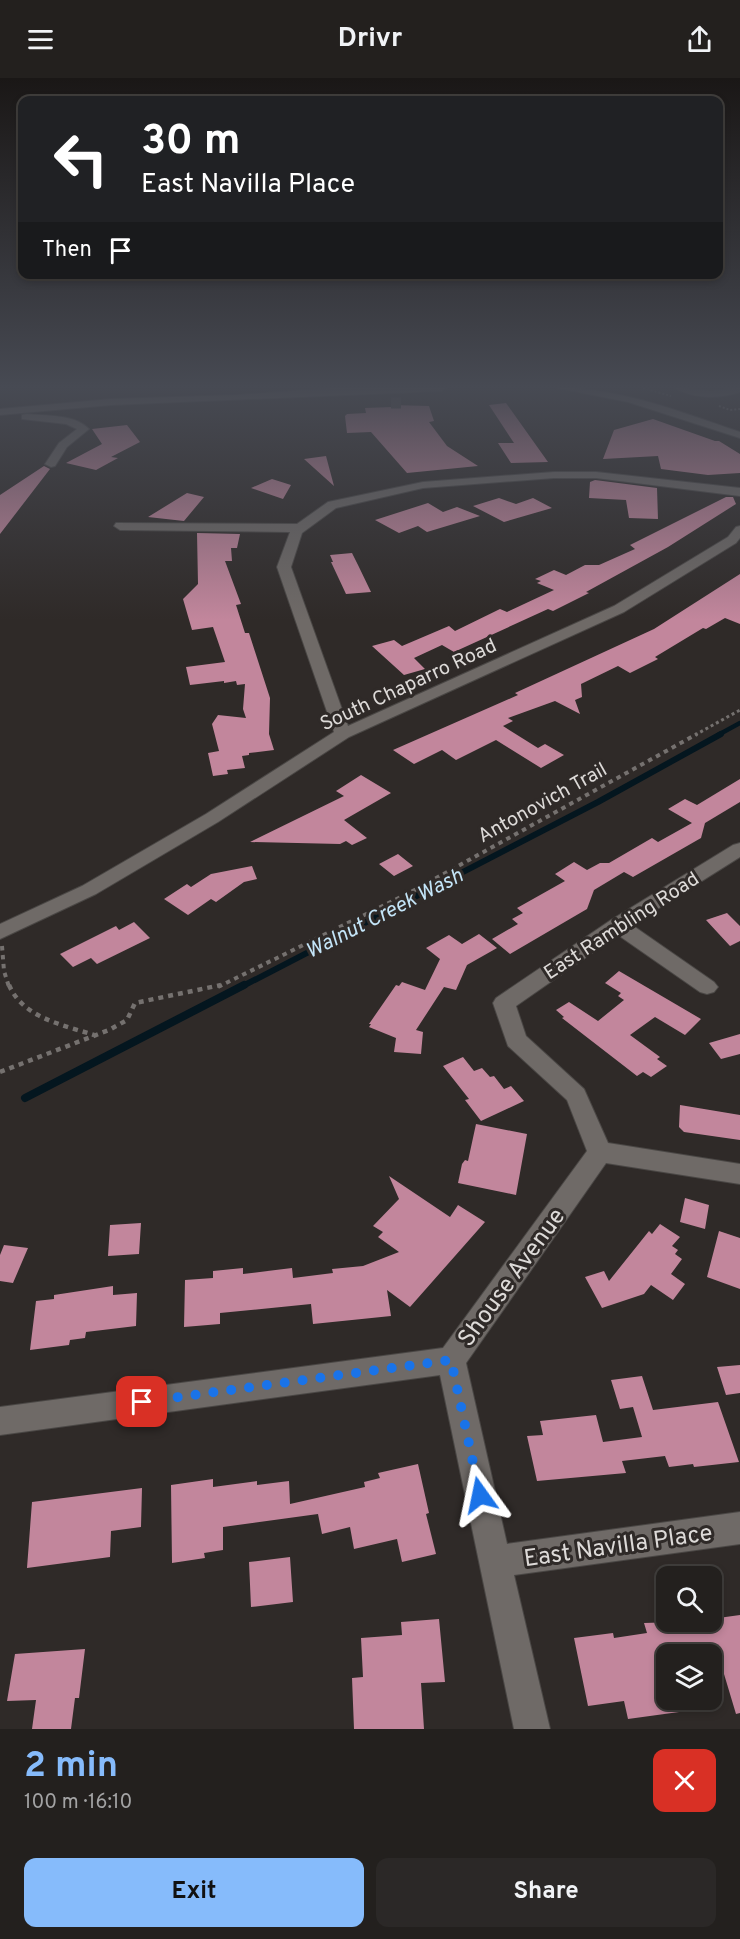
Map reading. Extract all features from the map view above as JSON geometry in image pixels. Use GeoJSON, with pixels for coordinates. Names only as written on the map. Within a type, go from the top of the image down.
{"type":"FeatureCollection","features":[{"type":"Feature","properties":{"kind":"street"},"geometry":{"type":"LineString","coordinates":[[343,734],[284,567],[296,531],[332,505],[423,485],[554,475],[596,475],[740,492]]}},
{"type":"Feature","properties":{"kind":"street"},"geometry":{"type":"LineString","coordinates":[[120,526],[299,528]]}},
{"type":"Feature","properties":{"kind":"street","name":"South Chaparro Road"},"geometry":{"type":"LineString","coordinates":[[0,932],[89,890],[212,818],[343,734],[619,609],[732,540],[740,530]]}},
{"type":"Feature","properties":{"kind":"street","name":"East Rambling Road"},"geometry":{"type":"LineString","coordinates":[[600,1152],[576,1095],[516,1040],[504,1003],[618,926],[740,849]]}},
{"type":"Feature","properties":{"kind":"street"},"geometry":{"type":"LineString","coordinates":[[618,926],[707,987]]}},
{"type":"Feature","properties":{"kind":"street"},"geometry":{"type":"LineString","coordinates":[[600,1152],[740,1174]]}},
{"type":"Feature","properties":{"kind":"street","name":"Shouse Avenue"},"geometry":{"type":"LineString","coordinates":[[532,1729],[451,1360],[600,1152]]}},
{"type":"Feature","properties":{"kind":"street"},"geometry":{"type":"LineString","coordinates":[[0,1421],[451,1360]]}},
{"type":"Feature","properties":{"kind":"street","name":"East Navilla Place"},"geometry":{"type":"LineString","coordinates":[[495,1563],[740,1528]]}},
{"type":"Feature","properties":{"kind":"path","name":"Antonovich Trail"},"geometry":{"type":"LineString","coordinates":[[0,1072],[127,1020],[135,1003],[215,988],[411,892],[740,710]]}},
{"type":"Feature","properties":{"kind":"path"},"geometry":{"type":"LineString","coordinates":[[0,944],[6,980],[20,1002],[38,1016],[95,1035]]}},
{"type":"Feature","properties":{"kind":"building"},"geometry":{"type":"Polygon","coordinates":[[[75,465],[105,465],[96,470],[75,465]]]}},
{"type":"Feature","properties":{"kind":"building"},"geometry":{"type":"Polygon","coordinates":[[[311,465],[328,465],[334,486],[311,465]]]}},
{"type":"Feature","properties":{"kind":"building"},"geometry":{"type":"Polygon","coordinates":[[[400,465],[478,466],[407,473],[400,465]]]}},
{"type":"Feature","properties":{"kind":"building"},"geometry":{"type":"Polygon","coordinates":[[[660,465],[740,465],[740,473],[708,475],[661,469],[660,465]]]}},
{"type":"Feature","properties":{"kind":"building"},"geometry":{"type":"Polygon","coordinates":[[[44,466],[50,469],[0,534],[0,495],[44,466]]]}},
{"type":"Feature","properties":{"kind":"building"},"geometry":{"type":"Polygon","coordinates":[[[272,479],[291,485],[283,499],[251,488],[272,479]]]}},
{"type":"Feature","properties":{"kind":"building"},"geometry":{"type":"Polygon","coordinates":[[[595,480],[657,488],[658,519],[629,518],[626,500],[589,498],[590,482],[595,480]]]}},
{"type":"Feature","properties":{"kind":"building"},"geometry":{"type":"Polygon","coordinates":[[[187,493],[204,497],[184,521],[148,517],[187,493]]]}},
{"type":"Feature","properties":{"kind":"building"},"geometry":{"type":"Polygon","coordinates":[[[726,497],[733,497],[736,504],[668,547],[586,592],[589,593],[553,611],[548,609],[454,652],[442,645],[414,658],[425,669],[404,675],[372,646],[394,640],[402,646],[449,626],[455,631],[500,609],[507,612],[554,590],[537,583],[541,581],[535,579],[554,570],[566,575],[585,565],[599,565],[635,549],[630,545],[726,497]]]}},
{"type":"Feature","properties":{"kind":"building"},"geometry":{"type":"Polygon","coordinates":[[[499,498],[516,504],[533,498],[552,508],[504,522],[473,506],[499,498]]]}},
{"type":"Feature","properties":{"kind":"building"},"geometry":{"type":"Polygon","coordinates":[[[428,503],[443,512],[457,507],[480,516],[427,532],[418,526],[399,533],[375,520],[428,503]]]}},
{"type":"Feature","properties":{"kind":"building"},"geometry":{"type":"Polygon","coordinates":[[[197,533],[240,534],[237,548],[231,548],[232,561],[225,561],[241,604],[236,605],[245,633],[249,633],[270,698],[269,734],[274,750],[249,753],[249,755],[242,756],[245,768],[227,770],[228,774],[213,776],[208,753],[219,751],[212,724],[218,715],[246,718],[243,709],[245,684],[237,685],[236,681],[224,683],[224,681],[190,685],[186,667],[225,662],[213,627],[192,630],[183,599],[198,584],[197,533]]]}},
{"type":"Feature","properties":{"kind":"building"},"geometry":{"type":"Polygon","coordinates":[[[352,553],[371,592],[346,594],[330,555],[352,553]]]}},
{"type":"Feature","properties":{"kind":"building"},"geometry":{"type":"Polygon","coordinates":[[[740,574],[740,624],[725,618],[706,629],[703,628],[655,657],[658,659],[630,673],[618,666],[581,684],[582,697],[575,700],[580,714],[555,701],[508,718],[513,721],[503,726],[538,748],[545,744],[564,755],[541,768],[496,740],[456,760],[442,750],[414,764],[393,750],[518,695],[515,693],[654,629],[740,574]]]}},
{"type":"Feature","properties":{"kind":"building"},"geometry":{"type":"Polygon","coordinates":[[[361,775],[391,793],[344,820],[367,838],[352,845],[346,841],[340,844],[250,842],[344,796],[336,791],[361,775]]]}},
{"type":"Feature","properties":{"kind":"building"},"geometry":{"type":"Polygon","coordinates":[[[740,779],[740,802],[705,823],[701,838],[633,877],[624,872],[594,890],[587,909],[510,954],[492,939],[518,924],[512,919],[523,913],[517,908],[565,881],[555,874],[574,862],[587,870],[600,863],[609,863],[652,838],[658,842],[692,823],[668,809],[685,799],[697,805],[740,779]]]}},
{"type":"Feature","properties":{"kind":"building"},"geometry":{"type":"Polygon","coordinates":[[[398,854],[413,866],[394,876],[379,864],[398,854]]]}},
{"type":"Feature","properties":{"kind":"building"},"geometry":{"type":"Polygon","coordinates":[[[252,866],[257,879],[244,882],[216,902],[211,899],[188,915],[164,899],[187,884],[191,887],[211,874],[252,866]]]}},
{"type":"Feature","properties":{"kind":"building"},"geometry":{"type":"Polygon","coordinates":[[[727,913],[740,926],[740,941],[730,946],[706,920],[727,913]]]}},
{"type":"Feature","properties":{"kind":"building"},"geometry":{"type":"Polygon","coordinates":[[[134,922],[150,938],[97,964],[91,958],[73,967],[60,954],[116,926],[119,930],[134,922]]]}},
{"type":"Feature","properties":{"kind":"building"},"geometry":{"type":"Polygon","coordinates":[[[479,934],[497,948],[467,965],[456,990],[444,987],[416,1030],[423,1032],[421,1054],[394,1052],[396,1038],[369,1027],[371,1024],[369,1024],[396,985],[399,986],[402,982],[425,990],[440,959],[426,948],[449,935],[462,944],[479,934]]]}},
{"type":"Feature","properties":{"kind":"building"},"geometry":{"type":"Polygon","coordinates":[[[619,971],[701,1019],[685,1035],[655,1017],[630,1035],[660,1057],[657,1059],[667,1066],[651,1077],[643,1072],[637,1076],[562,1018],[564,1017],[556,1010],[569,1002],[598,1021],[624,1000],[618,996],[621,993],[605,983],[619,971]]]}},
{"type":"Feature","properties":{"kind":"building"},"geometry":{"type":"Polygon","coordinates":[[[740,1034],[740,1054],[721,1059],[709,1043],[740,1034]]]}},
{"type":"Feature","properties":{"kind":"building"},"geometry":{"type":"Polygon","coordinates":[[[463,1057],[474,1071],[482,1068],[490,1077],[494,1076],[504,1089],[511,1086],[524,1101],[481,1121],[465,1100],[469,1099],[443,1066],[463,1057]]]}},
{"type":"Feature","properties":{"kind":"building"},"geometry":{"type":"Polygon","coordinates":[[[680,1105],[740,1115],[740,1140],[684,1132],[679,1127],[680,1105]]]}},
{"type":"Feature","properties":{"kind":"building"},"geometry":{"type":"Polygon","coordinates":[[[476,1124],[527,1134],[516,1195],[458,1183],[462,1164],[465,1160],[468,1161],[476,1124]]]}},
{"type":"Feature","properties":{"kind":"building"},"geometry":{"type":"Polygon","coordinates":[[[389,1176],[450,1217],[458,1205],[485,1222],[410,1307],[387,1290],[391,1316],[313,1324],[311,1304],[220,1313],[220,1324],[184,1327],[185,1280],[213,1278],[213,1271],[243,1268],[243,1274],[292,1268],[293,1278],[333,1273],[332,1269],[363,1266],[399,1252],[378,1237],[383,1232],[373,1226],[399,1199],[389,1176]]]}},
{"type":"Feature","properties":{"kind":"building"},"geometry":{"type":"Polygon","coordinates":[[[685,1198],[709,1205],[705,1229],[680,1222],[685,1198]]]}},
{"type":"Feature","properties":{"kind":"building"},"geometry":{"type":"Polygon","coordinates":[[[141,1223],[139,1254],[108,1256],[110,1225],[141,1223]]]}},
{"type":"Feature","properties":{"kind":"building"},"geometry":{"type":"Polygon","coordinates":[[[660,1224],[680,1237],[672,1246],[678,1250],[675,1254],[682,1259],[671,1274],[685,1284],[673,1300],[651,1285],[644,1294],[602,1308],[585,1277],[604,1271],[609,1281],[649,1231],[652,1234],[660,1224]]]}},
{"type":"Feature","properties":{"kind":"building"},"geometry":{"type":"Polygon","coordinates":[[[719,1231],[740,1238],[740,1289],[707,1277],[719,1231]]]}},
{"type":"Feature","properties":{"kind":"building"},"geometry":{"type":"Polygon","coordinates":[[[4,1245],[28,1248],[13,1283],[0,1281],[0,1255],[4,1245]]]}},
{"type":"Feature","properties":{"kind":"building"},"geometry":{"type":"Polygon","coordinates":[[[113,1286],[113,1295],[137,1293],[136,1326],[86,1332],[85,1338],[70,1340],[69,1345],[30,1350],[36,1301],[54,1299],[54,1295],[113,1286]]]}},
{"type":"Feature","properties":{"kind":"building"},"geometry":{"type":"Polygon","coordinates":[[[740,1365],[740,1393],[726,1395],[717,1367],[740,1365]]]}},
{"type":"Feature","properties":{"kind":"building"},"geometry":{"type":"Polygon","coordinates":[[[642,1376],[653,1410],[718,1402],[739,1462],[669,1467],[665,1456],[622,1461],[626,1473],[537,1481],[527,1436],[543,1435],[540,1421],[596,1415],[603,1442],[642,1437],[633,1407],[620,1409],[611,1380],[642,1376]]]}},
{"type":"Feature","properties":{"kind":"building"},"geometry":{"type":"Polygon","coordinates":[[[418,1464],[429,1513],[426,1514],[436,1554],[402,1562],[397,1539],[354,1549],[350,1527],[322,1534],[318,1514],[223,1527],[223,1550],[204,1553],[205,1558],[172,1563],[171,1485],[213,1479],[213,1487],[257,1481],[257,1485],[289,1481],[290,1504],[365,1487],[364,1482],[380,1478],[378,1473],[418,1464]]]}},
{"type":"Feature","properties":{"kind":"building"},"geometry":{"type":"Polygon","coordinates":[[[142,1488],[141,1527],[111,1531],[110,1557],[27,1568],[32,1502],[142,1488]]]}},
{"type":"Feature","properties":{"kind":"building"},"geometry":{"type":"Polygon","coordinates":[[[290,1557],[293,1602],[251,1607],[249,1562],[290,1557]]]}},
{"type":"Feature","properties":{"kind":"building"},"geometry":{"type":"Polygon","coordinates":[[[740,1615],[740,1713],[736,1714],[722,1667],[722,1644],[656,1644],[656,1710],[694,1710],[628,1719],[624,1701],[588,1706],[574,1638],[613,1633],[614,1638],[647,1633],[644,1623],[656,1623],[656,1632],[722,1632],[722,1617],[740,1615]]]}},
{"type":"Feature","properties":{"kind":"building"},"geometry":{"type":"Polygon","coordinates":[[[439,1619],[445,1682],[421,1683],[424,1729],[354,1729],[352,1678],[363,1677],[361,1638],[402,1635],[401,1622],[439,1619]]]}},
{"type":"Feature","properties":{"kind":"building"},"geometry":{"type":"Polygon","coordinates":[[[85,1649],[79,1698],[75,1698],[71,1729],[32,1729],[36,1700],[7,1701],[15,1654],[85,1649]]]}},
{"type":"Feature","properties":{"kind":"waterway","name":"Walnut Creek Wash"},"geometry":{"type":"LineString","coordinates":[[718,735],[740,723]]}},
{"type":"Feature","properties":{"kind":"waterway","name":"Walnut Creek Wash"},"geometry":{"type":"LineString","coordinates":[[241,987],[598,802],[721,734]]}},
{"type":"Feature","properties":{"kind":"waterway","name":"Walnut Creek Wash"},"geometry":{"type":"LineString","coordinates":[[25,1098],[244,985]]}},
{"type":"Feature","properties":{"kind":"route"},"geometry":{"type":"LineString","coordinates":[[142,1402],[451,1360],[480,1495]]}}]}
